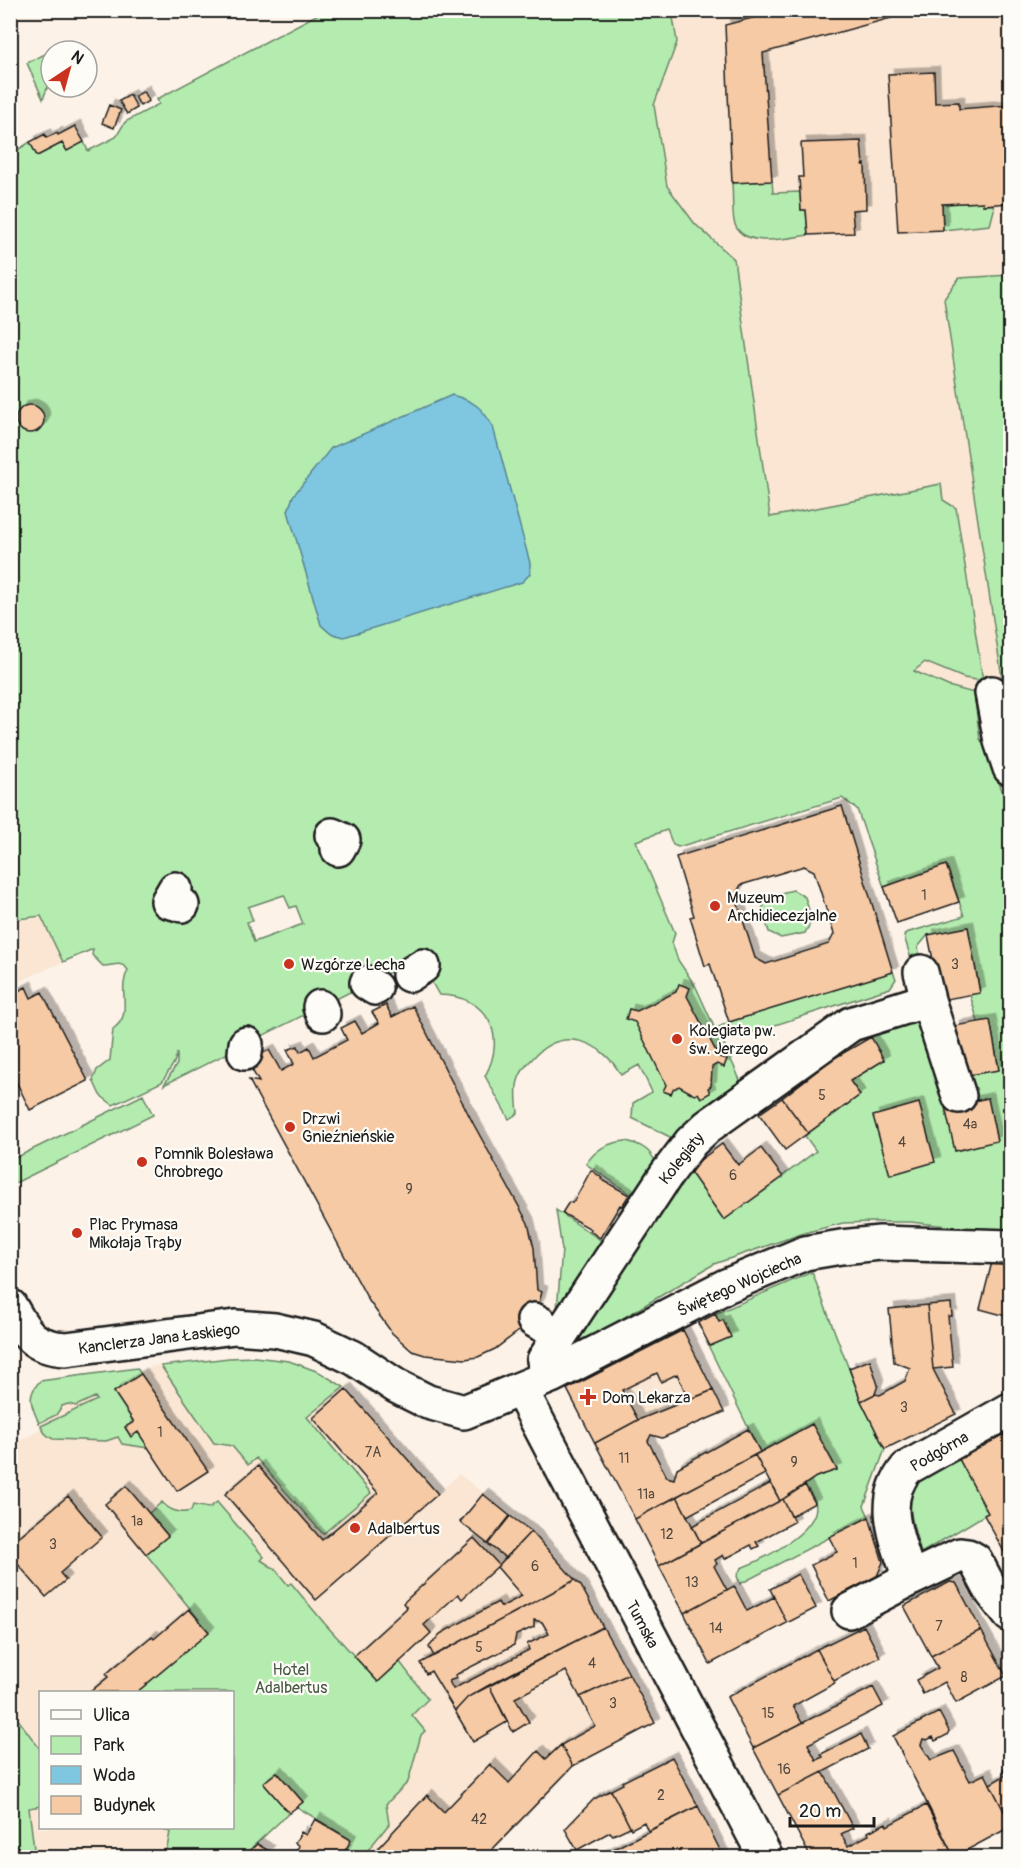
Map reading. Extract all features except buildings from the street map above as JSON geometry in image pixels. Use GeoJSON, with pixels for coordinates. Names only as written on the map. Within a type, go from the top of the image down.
{"type":"FeatureCollection","features":[{"type":"Feature","properties":{"kind":"street"},"geometry":{"type":"LineString","coordinates":[[992,693],[1008,750]]}},
{"type":"Feature","properties":{"kind":"street","name":"Kolegiaty"},"geometry":{"type":"LineString","coordinates":[[551,1376],[544,1360],[666,1175],[691,1142],[707,1127],[851,1024],[924,986],[959,1096]]}},
{"type":"Feature","properties":{"kind":"street","name":"Świętego Wojciecha"},"geometry":{"type":"LineString","coordinates":[[520,1390],[726,1286],[805,1253],[841,1246],[880,1243],[1011,1247]]}},
{"type":"Feature","properties":{"kind":"street","name":"Kanclerza Jana Łaskiego"},"geometry":{"type":"LineString","coordinates":[[10,1306],[22,1328],[34,1341],[48,1348],[66,1349],[235,1327],[275,1330],[314,1339],[354,1358],[396,1386],[428,1402],[464,1412],[520,1390]]}},
{"type":"Feature","properties":{"kind":"street","name":"Tumska"},"geometry":{"type":"LineString","coordinates":[[520,1390],[766,1857]]}},
{"type":"Feature","properties":{"kind":"street","name":"Podgórna"},"geometry":{"type":"LineString","coordinates":[[910,1579],[891,1514],[892,1493],[898,1479],[907,1468],[1011,1410]]}},
{"type":"Feature","properties":{"kind":"street"},"geometry":{"type":"LineString","coordinates":[[849,1611],[960,1555],[975,1560],[993,1592],[1011,1616]]}},
{"type":"Feature","properties":{"kind":"shaded area"},"geometry":{"type":"Polygon","coordinates":[[[337,11],[1010,11],[1010,698],[1004,691],[975,693],[980,739],[845,764],[337,11]]]}},
{"type":"Feature","properties":{"kind":"shaded area"},"geometry":{"type":"Polygon","coordinates":[[[41,916],[63,962],[11,985],[10,920],[41,916]]]}},
{"type":"Feature","properties":{"kind":"shaded area"},"geometry":{"type":"Polygon","coordinates":[[[683,1330],[713,1390],[595,1443],[567,1389],[683,1330]]]}},
{"type":"Feature","properties":{"kind":"shaded area"},"geometry":{"type":"Polygon","coordinates":[[[254,1357],[288,1361],[319,1372],[346,1389],[438,1494],[459,1474],[531,1531],[581,1586],[629,1674],[573,1766],[484,1857],[379,1857],[297,1807],[242,1857],[11,1857],[10,1446],[42,1429],[32,1407],[30,1396],[33,1388],[96,1374],[137,1368],[142,1374],[152,1366],[254,1357]]]}},
{"type":"Feature","properties":{"kind":"green space"},"geometry":{"type":"Polygon","coordinates":[[[324,11],[672,11],[677,42],[654,105],[667,186],[695,224],[734,259],[770,517],[941,484],[943,500],[956,508],[983,681],[964,678],[925,662],[914,671],[948,686],[974,693],[980,739],[988,750],[1010,814],[1010,1224],[1003,1232],[910,1222],[843,1223],[804,1233],[714,1264],[583,1342],[576,1333],[688,1169],[724,1220],[816,1151],[805,1136],[860,1095],[850,1081],[884,1060],[871,1037],[899,1020],[919,1014],[950,1105],[977,1097],[970,1075],[999,1070],[990,1020],[978,1022],[970,995],[980,992],[968,928],[928,935],[918,947],[921,962],[913,965],[904,936],[906,933],[964,916],[947,866],[884,887],[857,809],[842,798],[678,847],[673,845],[667,830],[636,841],[675,933],[672,943],[678,960],[696,987],[715,1029],[729,1022],[893,972],[896,979],[890,988],[741,1036],[733,1032],[721,1037],[740,1080],[736,1089],[676,1140],[632,1118],[633,1103],[652,1092],[639,1065],[621,1075],[603,1053],[581,1041],[557,1042],[545,1048],[531,1060],[522,1071],[518,1081],[516,1093],[518,1113],[509,1119],[485,1076],[492,1061],[494,1046],[489,1020],[470,1002],[439,995],[418,958],[164,1085],[177,1064],[177,1053],[174,1063],[162,1082],[113,1105],[100,1095],[93,1080],[97,1070],[110,1060],[113,1029],[123,1016],[124,987],[128,970],[120,964],[103,966],[92,955],[93,949],[63,962],[41,916],[11,920],[10,269],[15,265],[10,259],[11,154],[30,142],[37,156],[62,143],[84,142],[88,151],[116,137],[125,122],[159,104],[157,99],[324,11]],[[284,895],[248,907],[253,921],[247,922],[254,942],[303,924],[296,906],[290,908],[284,895]]]}},
{"type":"Feature","properties":{"kind":"green space"},"geometry":{"type":"Polygon","coordinates":[[[39,57],[39,90],[27,63],[39,57]]]}},
{"type":"Feature","properties":{"kind":"green space"},"geometry":{"type":"Polygon","coordinates":[[[772,181],[773,193],[800,192],[801,210],[806,210],[808,235],[766,240],[745,236],[738,230],[733,216],[732,183],[772,181]]]}},
{"type":"Feature","properties":{"kind":"green space"},"geometry":{"type":"Polygon","coordinates":[[[983,202],[983,205],[993,205],[990,225],[943,230],[942,204],[983,202]]]}},
{"type":"Feature","properties":{"kind":"green space"},"geometry":{"type":"Polygon","coordinates":[[[1010,275],[1010,698],[1004,691],[944,299],[959,278],[1010,275]]]}},
{"type":"Feature","properties":{"kind":"green space"},"geometry":{"type":"Polygon","coordinates":[[[793,890],[805,897],[812,920],[805,933],[781,938],[769,932],[762,909],[769,896],[793,890]]]}},
{"type":"Feature","properties":{"kind":"green space"},"geometry":{"type":"Polygon","coordinates":[[[143,1095],[153,1115],[11,1185],[11,1160],[143,1095]]]}},
{"type":"Feature","properties":{"kind":"green space"},"geometry":{"type":"Polygon","coordinates":[[[625,1141],[645,1148],[657,1165],[557,1310],[562,1250],[556,1210],[602,1241],[632,1195],[586,1164],[602,1148],[625,1141]]]}},
{"type":"Feature","properties":{"kind":"green space"},"geometry":{"type":"Polygon","coordinates":[[[812,1272],[861,1401],[885,1449],[864,1506],[869,1517],[740,1584],[737,1576],[741,1568],[776,1551],[810,1522],[815,1512],[815,1501],[805,1485],[816,1477],[837,1469],[812,1424],[760,1452],[707,1343],[710,1345],[723,1320],[719,1322],[715,1314],[812,1272]]]}},
{"type":"Feature","properties":{"kind":"green space"},"geometry":{"type":"Polygon","coordinates":[[[254,1357],[289,1361],[319,1372],[344,1387],[307,1417],[371,1493],[323,1534],[256,1458],[248,1465],[232,1446],[214,1443],[161,1366],[254,1357]]]}},
{"type":"Feature","properties":{"kind":"green space"},"geometry":{"type":"Polygon","coordinates":[[[137,1368],[141,1374],[114,1392],[134,1422],[125,1428],[131,1436],[138,1432],[149,1448],[122,1444],[118,1437],[106,1441],[53,1439],[44,1432],[41,1426],[97,1400],[95,1397],[76,1406],[68,1404],[62,1406],[56,1415],[39,1423],[31,1396],[40,1381],[137,1368]]]}},
{"type":"Feature","properties":{"kind":"green space"},"geometry":{"type":"Polygon","coordinates":[[[959,1459],[988,1513],[921,1553],[911,1515],[910,1504],[914,1486],[929,1474],[959,1459]]]}},
{"type":"Feature","properties":{"kind":"green space","name":"Hotel Adalbertus"},"geometry":{"type":"Polygon","coordinates":[[[162,1502],[172,1510],[183,1512],[191,1511],[193,1505],[209,1508],[217,1502],[264,1557],[261,1560],[275,1569],[288,1585],[291,1583],[378,1682],[400,1662],[428,1699],[412,1715],[425,1731],[421,1735],[408,1782],[386,1804],[389,1824],[368,1850],[379,1857],[341,1857],[351,1840],[297,1807],[303,1802],[277,1772],[264,1783],[289,1813],[242,1857],[158,1857],[167,1848],[170,1832],[159,1829],[234,1829],[234,1691],[138,1691],[209,1632],[146,1554],[168,1536],[149,1513],[162,1502]]]}},
{"type":"Feature","properties":{"kind":"green space"},"geometry":{"type":"Polygon","coordinates":[[[11,1710],[39,1748],[39,1806],[29,1808],[34,1849],[13,1855],[10,1853],[11,1710]]]}},
{"type":"Feature","properties":{"kind":"water"},"geometry":{"type":"Polygon","coordinates":[[[452,395],[477,406],[493,427],[530,563],[530,574],[522,582],[344,637],[330,633],[321,625],[288,511],[293,496],[331,448],[452,395]]]}},
{"type":"Feature","properties":{"kind":"place","name":"Muzeum Archidiecezjalne"},"geometry":{"type":"Point","coordinates":[715,906]}},
{"type":"Feature","properties":{"kind":"place","name":"Wzgórze Lecha"},"geometry":{"type":"Point","coordinates":[289,964]}},
{"type":"Feature","properties":{"kind":"place","name":"Kolegiata pw. św. Jerzego"},"geometry":{"type":"Point","coordinates":[677,1039]}},
{"type":"Feature","properties":{"kind":"place","name":"Drzwi Gnieźnieńskie"},"geometry":{"type":"Point","coordinates":[290,1127]}},
{"type":"Feature","properties":{"kind":"place","name":"Pomnik Bolesława Chrobrego"},"geometry":{"type":"Point","coordinates":[142,1162]}},
{"type":"Feature","properties":{"kind":"place","name":"Plac Prymasa Mikołaja Trąby"},"geometry":{"type":"Point","coordinates":[77,1233]}},
{"type":"Feature","properties":{"kind":"place","name":"Dom Lekarza"},"geometry":{"type":"Point","coordinates":[588,1397]}},
{"type":"Feature","properties":{"kind":"place","name":"Adalbertus"},"geometry":{"type":"Point","coordinates":[355,1528]}}]}
